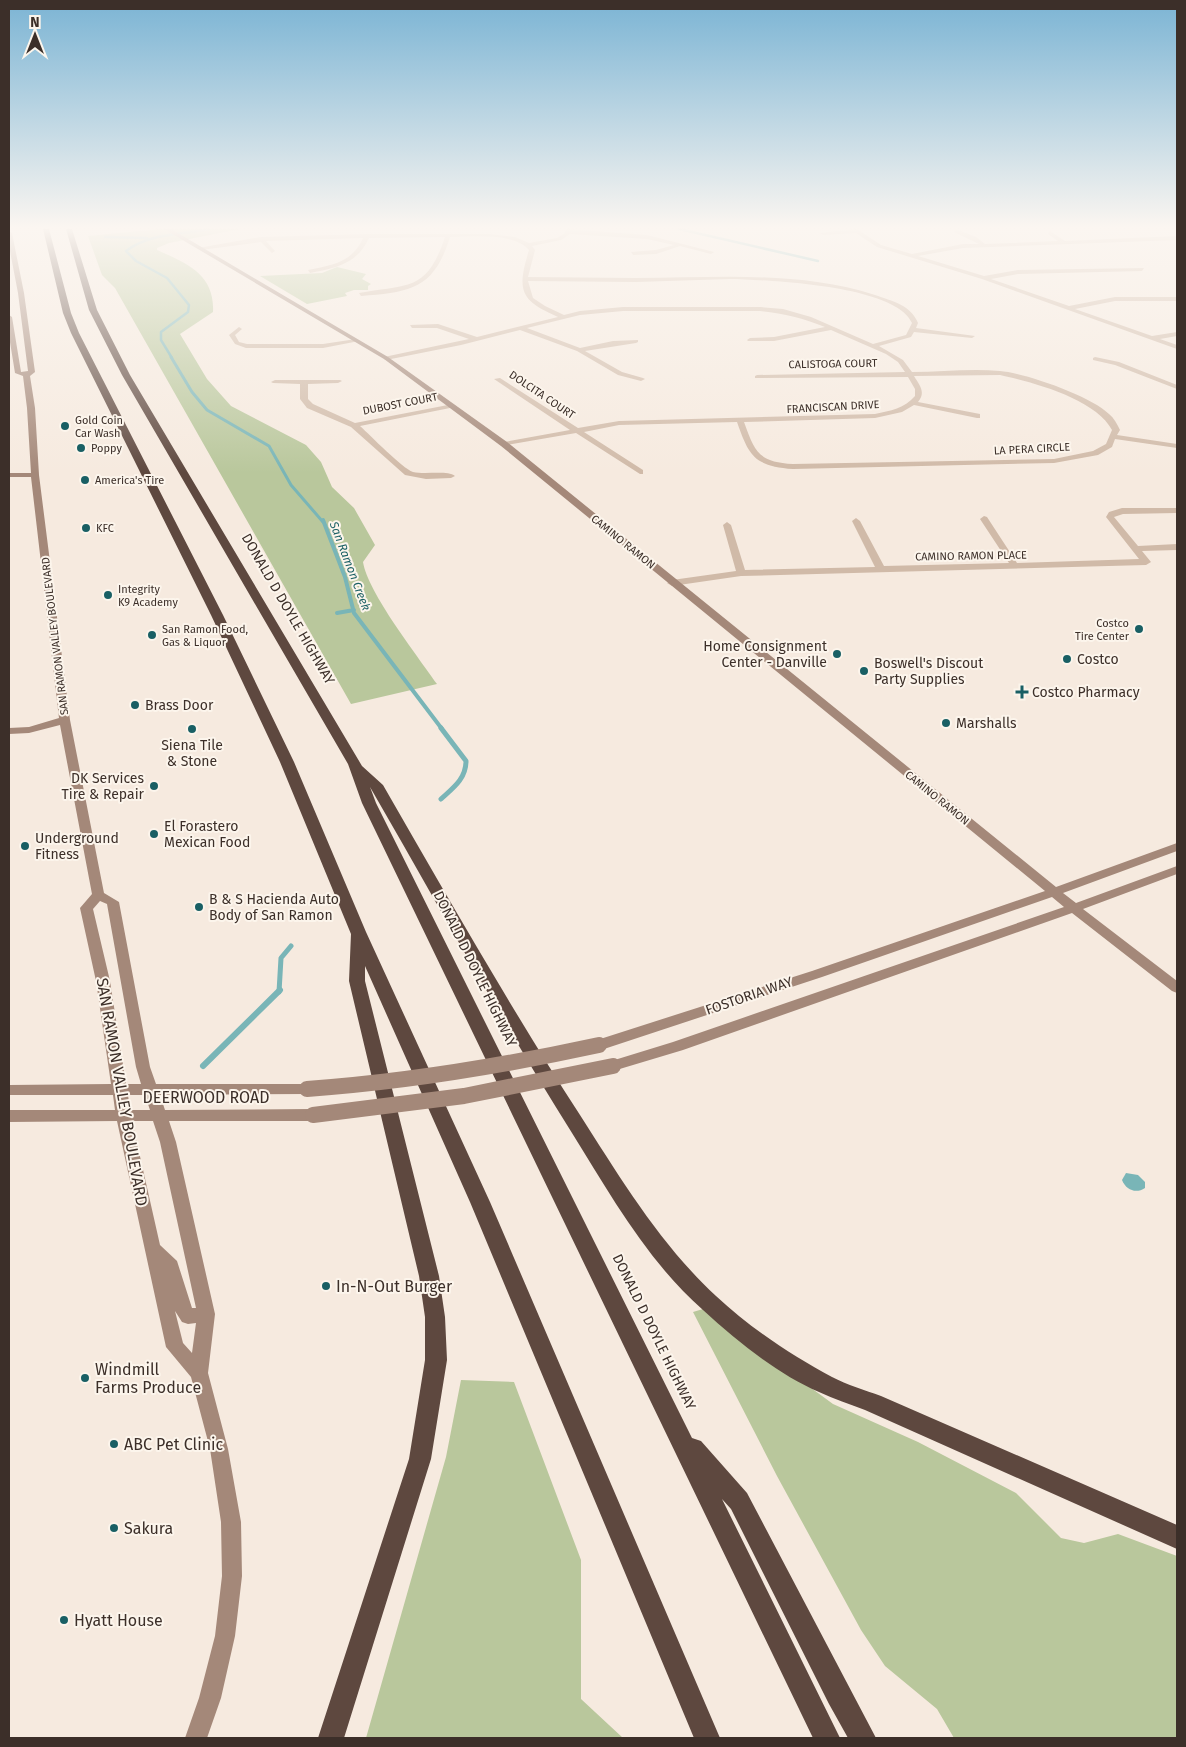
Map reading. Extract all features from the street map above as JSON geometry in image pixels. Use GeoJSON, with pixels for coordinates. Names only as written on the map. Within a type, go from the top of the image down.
{"type":"FeatureCollection","features":[{"type":"Feature","properties":{"kind":"highway"},"geometry":{"type":"LineString","coordinates":[[67,311],[75,333],[287,762],[358,932],[480,1202],[707,1738]]}},
{"type":"Feature","properties":{"kind":"highway","name":"DONALD D DOYLE HIGHWAY"},"geometry":{"type":"LineString","coordinates":[[93,311],[113,352],[355,764],[369,803],[678,1430],[827,1738]]}},
{"type":"Feature","properties":{"kind":"highway"},"geometry":{"type":"LineString","coordinates":[[355,764],[376,785],[484,975],[607,1173],[658,1246],[682,1276],[710,1304],[783,1361],[826,1385],[873,1403],[1177,1537]]}},
{"type":"Feature","properties":{"kind":"highway"},"geometry":{"type":"LineString","coordinates":[[331,1738],[420,1459],[436,1360],[435,1317],[429,1276],[357,981],[358,932]]}},
{"type":"Feature","properties":{"kind":"highway"},"geometry":{"type":"LineString","coordinates":[[678,1430],[738,1501],[838,1695],[864,1738]]}},
{"type":"Feature","properties":{"kind":"street","name":"SAN RAMON VALLEY BOULEVARD"},"geometry":{"type":"LineString","coordinates":[[9,317],[18,373],[26,375],[32,372],[24,311]]}},
{"type":"Feature","properties":{"kind":"street","name":"CAMINO RAMON"},"geometry":{"type":"LineString","coordinates":[[305,311],[386,358],[504,444],[672,583],[1054,892],[1177,988]]}},
{"type":"Feature","properties":{"kind":"street"},"geometry":{"type":"LineString","coordinates":[[550,311],[562,316]]}},
{"type":"Feature","properties":{"kind":"street"},"geometry":{"type":"LineString","coordinates":[[386,358],[476,340],[562,316],[609,311]]}},
{"type":"Feature","properties":{"kind":"street"},"geometry":{"type":"LineString","coordinates":[[768,311],[790,313],[832,328],[873,346],[901,362],[919,388],[920,396],[914,403],[977,416]]}},
{"type":"Feature","properties":{"kind":"street"},"geometry":{"type":"LineString","coordinates":[[873,346],[905,338],[914,330],[915,323],[913,317],[904,311]]}},
{"type":"Feature","properties":{"kind":"street"},"geometry":{"type":"LineString","coordinates":[[1077,311],[1177,347]]}},
{"type":"Feature","properties":{"kind":"street"},"geometry":{"type":"LineString","coordinates":[[412,326],[438,326],[476,340]]}},
{"type":"Feature","properties":{"kind":"street"},"geometry":{"type":"LineString","coordinates":[[521,328],[579,350],[620,374],[641,379]]}},
{"type":"Feature","properties":{"kind":"street"},"geometry":{"type":"LineString","coordinates":[[750,340],[774,339],[832,328]]}},
{"type":"Feature","properties":{"kind":"street"},"geometry":{"type":"LineString","coordinates":[[239,329],[232,335],[237,343],[246,346],[324,346],[356,341]]}},
{"type":"Feature","properties":{"kind":"street"},"geometry":{"type":"LineString","coordinates":[[914,330],[972,336]]}},
{"type":"Feature","properties":{"kind":"street"},"geometry":{"type":"LineString","coordinates":[[1152,338],[1177,334]]}},
{"type":"Feature","properties":{"kind":"street"},"geometry":{"type":"LineString","coordinates":[[579,350],[613,342],[636,341]]}},
{"type":"Feature","properties":{"kind":"street"},"geometry":{"type":"LineString","coordinates":[[1095,358],[1117,364],[1177,387]]}},
{"type":"Feature","properties":{"kind":"street"},"geometry":{"type":"LineString","coordinates":[[909,373],[980,372],[1029,380],[1091,406],[1105,414],[1116,430],[1114,437],[1177,446]]}},
{"type":"Feature","properties":{"kind":"street","name":"CALISTOGA COURT"},"geometry":{"type":"LineString","coordinates":[[757,377],[909,373]]}},
{"type":"Feature","properties":{"kind":"street","name":"SAN RAMON VALLEY BOULEVARD"},"geometry":{"type":"LineString","coordinates":[[26,375],[31,408],[35,475],[65,720],[98,895]]}},
{"type":"Feature","properties":{"kind":"street","name":"DOLCITA COURT"},"geometry":{"type":"LineString","coordinates":[[498,379],[573,430],[640,472]]}},
{"type":"Feature","properties":{"kind":"street"},"geometry":{"type":"LineString","coordinates":[[275,382],[338,381]]}},
{"type":"Feature","properties":{"kind":"street","name":"DUBOST COURT"},"geometry":{"type":"LineString","coordinates":[[304,383],[304,399],[310,406],[354,425],[408,473],[426,477],[451,476]]}},
{"type":"Feature","properties":{"kind":"street","name":"FRANCISCAN DRIVE"},"geometry":{"type":"LineString","coordinates":[[504,444],[619,423],[875,416],[888,414],[914,403]]}},
{"type":"Feature","properties":{"kind":"street","name":"DUBOST COURT"},"geometry":{"type":"LineString","coordinates":[[354,425],[450,406]]}},
{"type":"Feature","properties":{"kind":"street","name":"LA PERA CIRCLE"},"geometry":{"type":"LineString","coordinates":[[740,420],[753,454],[760,459],[789,467],[1054,461],[1095,453],[1109,445],[1114,437]]}},
{"type":"Feature","properties":{"kind":"street"},"geometry":{"type":"LineString","coordinates":[[9,475],[35,475]]}},
{"type":"Feature","properties":{"kind":"street"},"geometry":{"type":"LineString","coordinates":[[1177,510],[1122,511],[1112,514],[1110,517],[1136,550],[1177,547]]}},
{"type":"Feature","properties":{"kind":"street"},"geometry":{"type":"LineString","coordinates":[[984,519],[1015,566]]}},
{"type":"Feature","properties":{"kind":"street"},"geometry":{"type":"LineString","coordinates":[[856,521],[881,569]]}},
{"type":"Feature","properties":{"kind":"street"},"geometry":{"type":"LineString","coordinates":[[727,526],[741,573]]}},
{"type":"Feature","properties":{"kind":"street","name":"CAMINO RAMON PLACE"},"geometry":{"type":"LineString","coordinates":[[672,583],[741,573],[1146,562],[1136,550]]}},
{"type":"Feature","properties":{"kind":"street"},"geometry":{"type":"LineString","coordinates":[[9,731],[29,730],[65,720]]}},
{"type":"Feature","properties":{"kind":"street","name":"FOSTORIA WAY"},"geometry":{"type":"LineString","coordinates":[[307,1089],[367,1086],[418,1080],[478,1070],[599,1045],[693,1015],[1054,892],[1177,847]]}},
{"type":"Feature","properties":{"kind":"street","name":"FOSTORIA WAY"},"geometry":{"type":"LineString","coordinates":[[313,1115],[376,1110],[482,1095],[614,1066],[678,1046],[1074,908],[1177,870]]}},
{"type":"Feature","properties":{"kind":"street","name":"SAN RAMON VALLEY BOULEVARD"},"geometry":{"type":"LineString","coordinates":[[98,895],[113,902],[143,1066],[168,1142],[183,1204],[206,1314],[200,1373],[227,1488],[231,1522],[232,1576],[225,1636],[210,1698],[196,1738]]}},
{"type":"Feature","properties":{"kind":"street","name":"SAN RAMON VALLEY BOULEVARD"},"geometry":{"type":"LineString","coordinates":[[98,895],[86,908],[103,982],[121,1089],[127,1139],[175,1347],[200,1373]]}},
{"type":"Feature","properties":{"kind":"street","name":"DEERWOOD ROAD"},"geometry":{"type":"LineString","coordinates":[[9,1090],[307,1089]]}},
{"type":"Feature","properties":{"kind":"street","name":"DEERWOOD ROAD"},"geometry":{"type":"LineString","coordinates":[[9,1116],[124,1114],[313,1115]]}},
{"type":"Feature","properties":{"kind":"street"},"geometry":{"type":"LineString","coordinates":[[151,1248],[171,1266],[184,1312],[188,1317],[206,1314]]}},
{"type":"Feature","properties":{"kind":"green space"},"geometry":{"type":"Polygon","coordinates":[[[128,311],[213,311],[180,334],[207,379],[231,406],[306,445],[321,462],[332,487],[354,508],[375,545],[363,562],[367,575],[383,607],[437,684],[351,704],[128,311]]]}},
{"type":"Feature","properties":{"kind":"green space"},"geometry":{"type":"Polygon","coordinates":[[[703,1309],[833,1404],[918,1442],[1016,1493],[1061,1538],[1084,1543],[1118,1534],[1177,1556],[1177,1738],[954,1738],[937,1709],[885,1666],[861,1630],[777,1476],[693,1312],[703,1309]]]}},
{"type":"Feature","properties":{"kind":"green space"},"geometry":{"type":"Polygon","coordinates":[[[461,1380],[514,1382],[581,1560],[581,1699],[623,1738],[366,1738],[446,1457],[461,1380]]]}},
{"type":"Feature","properties":{"kind":"water"},"geometry":{"type":"Polygon","coordinates":[[[1126,1173],[1138,1175],[1145,1182],[1145,1188],[1138,1191],[1129,1189],[1122,1180],[1126,1173]]]}},
{"type":"Feature","properties":{"kind":"waterway","name":"San Ramon Creek"},"geometry":{"type":"LineString","coordinates":[[172,358],[161,340],[161,332],[188,311]]}},
{"type":"Feature","properties":{"kind":"waterway","name":"San Ramon Creek"},"geometry":{"type":"LineString","coordinates":[[171,357],[192,392],[207,410],[269,446],[291,485],[323,522]]}},
{"type":"Feature","properties":{"kind":"waterway","name":"San Ramon Creek"},"geometry":{"type":"LineString","coordinates":[[323,520],[345,577],[353,610]]}},
{"type":"Feature","properties":{"kind":"waterway"},"geometry":{"type":"LineString","coordinates":[[337,613],[353,610]]}},
{"type":"Feature","properties":{"kind":"waterway","name":"San Ramon Creek"},"geometry":{"type":"LineString","coordinates":[[353,610],[442,729]]}},
{"type":"Feature","properties":{"kind":"waterway","name":"San Ramon Creek"},"geometry":{"type":"LineString","coordinates":[[441,728],[466,761],[461,778],[441,799]]}},
{"type":"Feature","properties":{"kind":"waterway","name":"San Ramon Creek"},"geometry":{"type":"LineString","coordinates":[[279,991],[281,958],[291,946]]}},
{"type":"Feature","properties":{"kind":"waterway","name":"San Ramon Creek"},"geometry":{"type":"LineString","coordinates":[[203,1066],[279,991]]}},
{"type":"Feature","properties":{"kind":"place","name":"Gold Coin Car Wash"},"geometry":{"type":"Point","coordinates":[65,426]}},
{"type":"Feature","properties":{"kind":"place","name":"Poppy"},"geometry":{"type":"Point","coordinates":[81,448]}},
{"type":"Feature","properties":{"kind":"place","name":"America's Tire"},"geometry":{"type":"Point","coordinates":[85,480]}},
{"type":"Feature","properties":{"kind":"place","name":"KFC"},"geometry":{"type":"Point","coordinates":[86,528]}},
{"type":"Feature","properties":{"kind":"place","name":"Integrity K9 Academy"},"geometry":{"type":"Point","coordinates":[108,595]}},
{"type":"Feature","properties":{"kind":"place","name":"Costco Tire Center"},"geometry":{"type":"Point","coordinates":[1139,629]}},
{"type":"Feature","properties":{"kind":"place","name":"San Ramon Food, Gas & Liquor"},"geometry":{"type":"Point","coordinates":[152,635]}},
{"type":"Feature","properties":{"kind":"place","name":"Home Consignment Center - Danville"},"geometry":{"type":"Point","coordinates":[837,654]}},
{"type":"Feature","properties":{"kind":"place","name":"Costco"},"geometry":{"type":"Point","coordinates":[1067,659]}},
{"type":"Feature","properties":{"kind":"place","name":"Boswell's Discout Party Supplies"},"geometry":{"type":"Point","coordinates":[864,671]}},
{"type":"Feature","properties":{"kind":"place","name":"Costco Pharmacy"},"geometry":{"type":"Point","coordinates":[1022,692]}},
{"type":"Feature","properties":{"kind":"place","name":"Brass Door"},"geometry":{"type":"Point","coordinates":[135,705]}},
{"type":"Feature","properties":{"kind":"place","name":"Marshalls"},"geometry":{"type":"Point","coordinates":[946,723]}},
{"type":"Feature","properties":{"kind":"place","name":"Siena Tile & Stone"},"geometry":{"type":"Point","coordinates":[192,729]}},
{"type":"Feature","properties":{"kind":"place","name":"DK Services Tire & Repair"},"geometry":{"type":"Point","coordinates":[154,786]}},
{"type":"Feature","properties":{"kind":"place","name":"El Forastero Mexican Food"},"geometry":{"type":"Point","coordinates":[154,834]}},
{"type":"Feature","properties":{"kind":"place","name":"Underground Fitness"},"geometry":{"type":"Point","coordinates":[25,846]}},
{"type":"Feature","properties":{"kind":"place","name":"B & S Hacienda Auto Body of San Ramon"},"geometry":{"type":"Point","coordinates":[199,907]}},
{"type":"Feature","properties":{"kind":"place","name":"In-N-Out Burger"},"geometry":{"type":"Point","coordinates":[326,1286]}},
{"type":"Feature","properties":{"kind":"place","name":"Windmill Farms Produce"},"geometry":{"type":"Point","coordinates":[85,1378]}},
{"type":"Feature","properties":{"kind":"place","name":"ABC Pet Clinic"},"geometry":{"type":"Point","coordinates":[114,1444]}},
{"type":"Feature","properties":{"kind":"place","name":"Sakura"},"geometry":{"type":"Point","coordinates":[114,1528]}},
{"type":"Feature","properties":{"kind":"place","name":"Hyatt House"},"geometry":{"type":"Point","coordinates":[64,1620]}}]}
